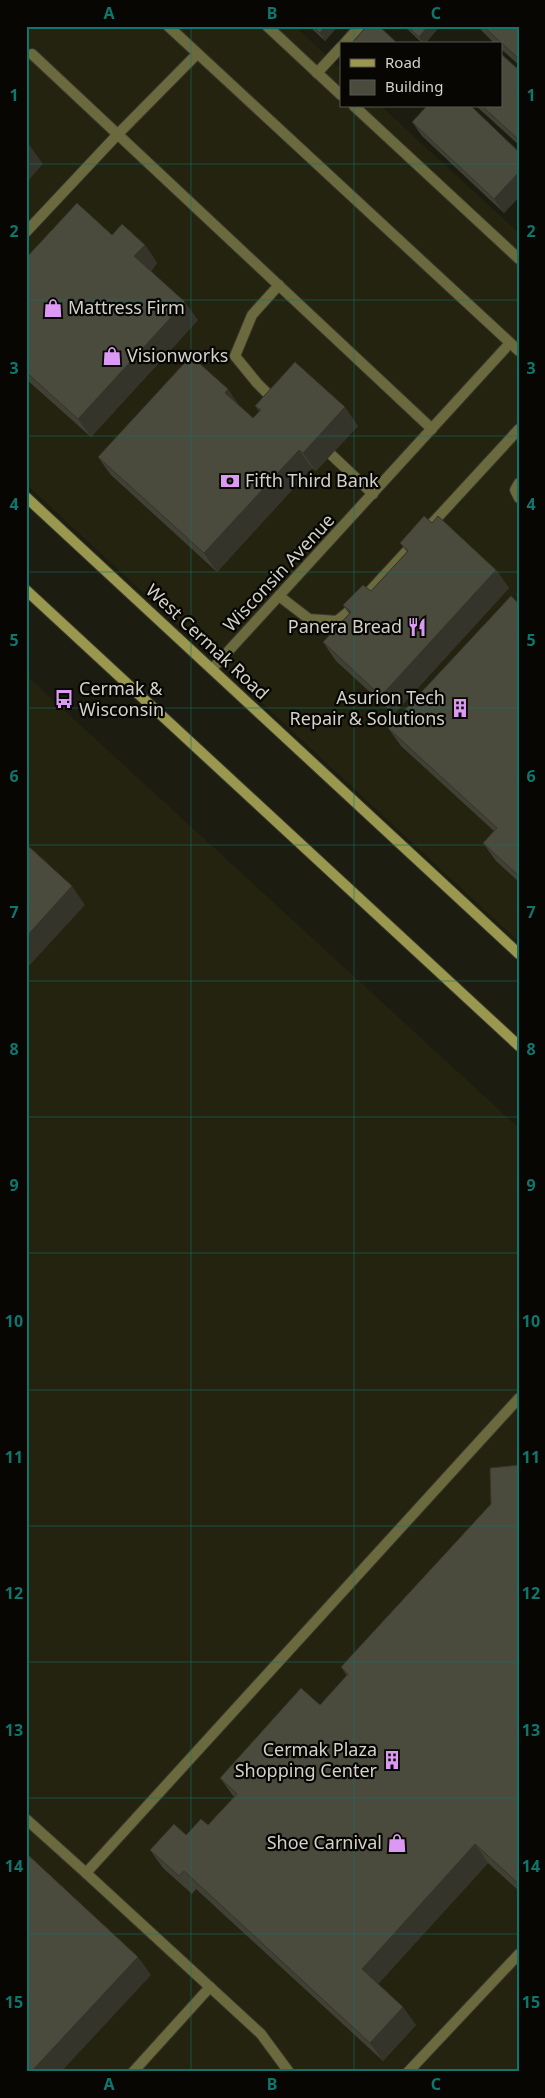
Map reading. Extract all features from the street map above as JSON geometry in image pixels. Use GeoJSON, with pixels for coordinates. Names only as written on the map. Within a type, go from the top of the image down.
{"type":"FeatureCollection","features":[{"type":"Feature","properties":{"kind":"main road","name":"West Cermak Road"},"geometry":{"type":"LineString","coordinates":[[26,497],[519,954]]}},
{"type":"Feature","properties":{"kind":"main road"},"geometry":{"type":"LineString","coordinates":[[26,590],[519,1046]]}},
{"type":"Feature","properties":{"kind":"street"},"geometry":{"type":"LineString","coordinates":[[168,26],[519,351]]}},
{"type":"Feature","properties":{"kind":"street"},"geometry":{"type":"LineString","coordinates":[[268,26],[340,94]]}},
{"type":"Feature","properties":{"kind":"street"},"geometry":{"type":"LineString","coordinates":[[345,42],[360,26]]}},
{"type":"Feature","properties":{"kind":"street"},"geometry":{"type":"LineString","coordinates":[[317,73],[340,47]]}},
{"type":"Feature","properties":{"kind":"street"},"geometry":{"type":"LineString","coordinates":[[32,54],[432,429]]}},
{"type":"Feature","properties":{"kind":"street"},"geometry":{"type":"LineString","coordinates":[[26,232],[118,134],[197,54]]}},
{"type":"Feature","properties":{"kind":"street"},"geometry":{"type":"LineString","coordinates":[[356,108],[519,258]]}},
{"type":"Feature","properties":{"kind":"street"},"geometry":{"type":"LineString","coordinates":[[279,285],[252,315],[234,356],[256,384],[284,410]]}},
{"type":"Feature","properties":{"kind":"street","name":"Wisconsin Avenue"},"geometry":{"type":"LineString","coordinates":[[212,669],[510,343]]}},
{"type":"Feature","properties":{"kind":"street"},"geometry":{"type":"LineString","coordinates":[[279,596],[309,619],[337,622],[358,604],[519,429]]}},
{"type":"Feature","properties":{"kind":"street"},"geometry":{"type":"LineString","coordinates":[[311,436],[373,494]]}},
{"type":"Feature","properties":{"kind":"street"},"geometry":{"type":"LineString","coordinates":[[519,483],[515,490],[519,498]]}},
{"type":"Feature","properties":{"kind":"street"},"geometry":{"type":"LineString","coordinates":[[86,1873],[519,1398]]}},
{"type":"Feature","properties":{"kind":"street"},"geometry":{"type":"LineString","coordinates":[[26,1819],[261,2034],[289,2072]]}},
{"type":"Feature","properties":{"kind":"street"},"geometry":{"type":"LineString","coordinates":[[408,2072],[519,1954]]}},
{"type":"Feature","properties":{"kind":"street"},"geometry":{"type":"LineString","coordinates":[[134,2072],[210,1987]]}},
{"type":"Feature","properties":{"kind":"shaded area"},"geometry":{"type":"Polygon","coordinates":[[[26,26],[295,26],[340,68],[340,108],[383,108],[519,233],[519,942],[26,484],[26,26]]]}},
{"type":"Feature","properties":{"kind":"shaded area","name":"Cermak Plaza Shopping Center"},"geometry":{"type":"Polygon","coordinates":[[[26,675],[519,1128],[519,2072],[26,2072],[26,675]]]}},
{"type":"Feature","properties":{"kind":"building"},"geometry":{"type":"Polygon","coordinates":[[[312,26],[325,26],[320,33],[312,26]]]}},
{"type":"Feature","properties":{"kind":"building"},"geometry":{"type":"Polygon","coordinates":[[[367,26],[379,26],[396,42],[353,42],[367,26]]]}},
{"type":"Feature","properties":{"kind":"building"},"geometry":{"type":"Polygon","coordinates":[[[407,26],[428,26],[419,37],[407,26]]]}},
{"type":"Feature","properties":{"kind":"building"},"geometry":{"type":"Polygon","coordinates":[[[483,26],[519,26],[519,59],[502,42],[483,26]]]}},
{"type":"Feature","properties":{"kind":"building"},"geometry":{"type":"Polygon","coordinates":[[[502,55],[519,70],[519,140],[484,108],[502,108],[502,55]]]}},
{"type":"Feature","properties":{"kind":"building"},"geometry":{"type":"Polygon","coordinates":[[[425,108],[473,108],[519,152],[519,172],[494,199],[412,122],[425,108]]]}},
{"type":"Feature","properties":{"kind":"building"},"geometry":{"type":"Polygon","coordinates":[[[77,203],[112,235],[122,224],[145,245],[134,256],[185,302],[78,419],[26,372],[26,258],[77,203]]]}},
{"type":"Feature","properties":{"kind":"building"},"geometry":{"type":"Polygon","coordinates":[[[191,356],[228,389],[225,393],[253,418],[261,410],[255,406],[295,362],[345,407],[303,453],[299,450],[204,553],[98,457],[191,356]]]}},
{"type":"Feature","properties":{"kind":"building","name":"Panera Bread"},"geometry":{"type":"Polygon","coordinates":[[[424,516],[432,523],[438,516],[496,570],[381,696],[323,642],[351,612],[343,605],[363,585],[371,591],[408,551],[400,543],[424,516]]]}},
{"type":"Feature","properties":{"kind":"building"},"geometry":{"type":"Polygon","coordinates":[[[511,596],[519,604],[519,876],[483,843],[497,828],[388,728],[511,596]]]}},
{"type":"Feature","properties":{"kind":"building"},"geometry":{"type":"Polygon","coordinates":[[[26,844],[72,886],[26,937],[26,844]]]}},
{"type":"Feature","properties":{"kind":"building","name":"Cermak Plaza Shopping Center"},"geometry":{"type":"Polygon","coordinates":[[[519,1465],[519,1884],[475,1844],[362,1969],[403,2007],[370,2043],[184,1871],[179,1876],[150,1850],[174,1824],[186,1835],[201,1819],[208,1825],[237,1794],[220,1778],[301,1688],[320,1705],[348,1674],[341,1667],[491,1504],[490,1468],[519,1465]]]}},
{"type":"Feature","properties":{"kind":"building"},"geometry":{"type":"Polygon","coordinates":[[[26,1853],[138,1957],[31,2072],[26,2072],[26,1853]]]}},
{"type":"Feature","properties":{"kind":"place","name":"Mattress Firm"},"geometry":{"type":"Point","coordinates":[53,308]}},
{"type":"Feature","properties":{"kind":"place","name":"Visionworks"},"geometry":{"type":"Point","coordinates":[112,356]}},
{"type":"Feature","properties":{"kind":"place","name":"Fifth Third Bank"},"geometry":{"type":"Point","coordinates":[230,481]}},
{"type":"Feature","properties":{"kind":"place","name":"Panera Bread"},"geometry":{"type":"Point","coordinates":[417,627]}},
{"type":"Feature","properties":{"kind":"place","name":"Cermak & Wisconsin"},"geometry":{"type":"Point","coordinates":[64,699]}},
{"type":"Feature","properties":{"kind":"place","name":"Asurion Tech Repair & Solutions"},"geometry":{"type":"Point","coordinates":[460,708]}},
{"type":"Feature","properties":{"kind":"place","name":"Cermak Plaza Shopping Center"},"geometry":{"type":"Point","coordinates":[392,1760]}},
{"type":"Feature","properties":{"kind":"place","name":"Shoe Carnival"},"geometry":{"type":"Point","coordinates":[397,1843]}}]}
